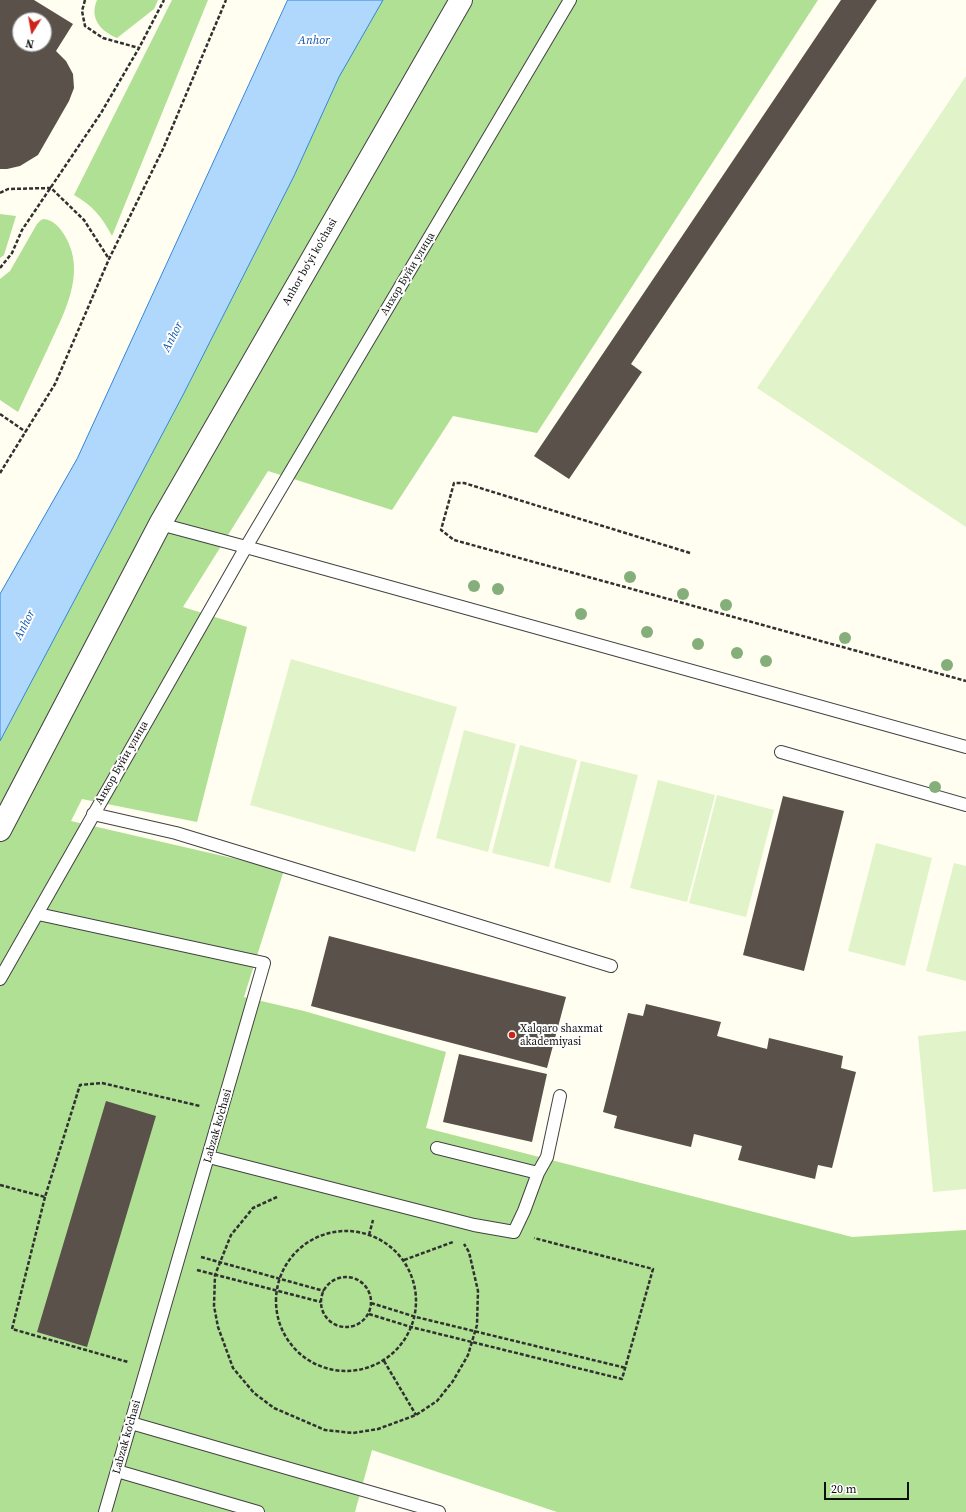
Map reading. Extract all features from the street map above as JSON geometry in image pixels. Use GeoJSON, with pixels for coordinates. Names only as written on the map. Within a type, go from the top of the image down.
{"type":"FeatureCollection","features":[{"type":"Feature","properties":{"kind":"street","name":"Anhor bo‘yi ko‘chasi"},"geometry":{"type":"LineString","coordinates":[[0,830],[160,524],[461,0]]}},
{"type":"Feature","properties":{"kind":"lane","name":"Анхор Буйи улица"},"geometry":{"type":"LineString","coordinates":[[0,979],[246,547],[570,0]]}},
{"type":"Feature","properties":{"kind":"lane"},"geometry":{"type":"LineString","coordinates":[[160,524],[966,747]]}},
{"type":"Feature","properties":{"kind":"lane"},"geometry":{"type":"LineString","coordinates":[[781,752],[966,805]]}},
{"type":"Feature","properties":{"kind":"lane"},"geometry":{"type":"LineString","coordinates":[[93,814],[176,833],[611,966]]}},
{"type":"Feature","properties":{"kind":"lane","name":"Labzak ko'chasi"},"geometry":{"type":"LineString","coordinates":[[38,914],[264,963],[105,1512]]}},
{"type":"Feature","properties":{"kind":"lane"},"geometry":{"type":"LineString","coordinates":[[209,1157],[460,1221],[514,1232],[524,1211],[538,1173],[547,1157],[560,1096]]}},
{"type":"Feature","properties":{"kind":"lane"},"geometry":{"type":"LineString","coordinates":[[437,1148],[538,1173]]}},
{"type":"Feature","properties":{"kind":"lane"},"geometry":{"type":"LineString","coordinates":[[131,1423],[439,1512]]}},
{"type":"Feature","properties":{"kind":"lane"},"geometry":{"type":"LineString","coordinates":[[117,1471],[258,1512]]}},
{"type":"Feature","properties":{"kind":"path"},"geometry":{"type":"LineString","coordinates":[[85,0],[82,11],[85,26],[103,38],[139,48]]}},
{"type":"Feature","properties":{"kind":"path"},"geometry":{"type":"LineString","coordinates":[[0,268],[12,253],[22,230],[100,113],[139,48],[164,0]]}},
{"type":"Feature","properties":{"kind":"path"},"geometry":{"type":"LineString","coordinates":[[0,473],[55,384],[109,259],[163,149],[226,0]]}},
{"type":"Feature","properties":{"kind":"path"},"geometry":{"type":"LineString","coordinates":[[0,193],[8,189],[51,188],[84,220],[109,259]]}},
{"type":"Feature","properties":{"kind":"path"},"geometry":{"type":"LineString","coordinates":[[0,414],[26,432]]}},
{"type":"Feature","properties":{"kind":"path"},"geometry":{"type":"LineString","coordinates":[[690,554],[464,483],[454,483],[441,530],[454,540],[966,681]]}},
{"type":"Feature","properties":{"kind":"path"},"geometry":{"type":"LineString","coordinates":[[148,1367],[12,1329],[45,1197],[80,1085],[102,1082],[222,1112]]}},
{"type":"Feature","properties":{"kind":"path"},"geometry":{"type":"LineString","coordinates":[[0,1185],[45,1197]]}},
{"type":"Feature","properties":{"kind":"path"},"geometry":{"type":"LineString","coordinates":[[278,1196],[253,1208],[231,1235],[216,1275],[214,1306],[218,1327],[233,1368],[254,1393],[274,1408],[324,1430],[353,1433],[378,1429],[416,1415],[437,1401],[453,1381],[468,1355],[477,1325],[478,1292],[469,1252],[463,1242],[455,1242],[404,1260]]}},
{"type":"Feature","properties":{"kind":"path"},"geometry":{"type":"LineString","coordinates":[[355,1230],[383,1240],[404,1260],[416,1287],[416,1317],[403,1344],[384,1362],[368,1369],[352,1372],[323,1368],[297,1353],[280,1328],[274,1299],[279,1278],[286,1262],[299,1247],[325,1232],[355,1230]]}},
{"type":"Feature","properties":{"kind":"path"},"geometry":{"type":"LineString","coordinates":[[369,1314],[411,1327],[622,1379],[653,1269],[514,1232]]}},
{"type":"Feature","properties":{"kind":"path"},"geometry":{"type":"LineString","coordinates":[[181,1251],[324,1291]]}},
{"type":"Feature","properties":{"kind":"path"},"geometry":{"type":"LineString","coordinates":[[177,1265],[321,1302]]}},
{"type":"Feature","properties":{"kind":"path"},"geometry":{"type":"LineString","coordinates":[[341,1278],[353,1278],[362,1283],[369,1292],[371,1303],[369,1314],[361,1322],[351,1327],[340,1327],[330,1322],[323,1313],[321,1302],[324,1291],[331,1282],[341,1278]]}},
{"type":"Feature","properties":{"kind":"path"},"geometry":{"type":"LineString","coordinates":[[371,1303],[416,1317],[626,1368]]}},
{"type":"Feature","properties":{"kind":"path"},"geometry":{"type":"LineString","coordinates":[[384,1362],[416,1415]]}},
{"type":"Feature","properties":{"kind":"green space"},"geometry":{"type":"Polygon","coordinates":[[[97,0],[158,0],[154,9],[117,38],[106,32],[98,24],[94,13],[97,0]]]}},
{"type":"Feature","properties":{"kind":"green space"},"geometry":{"type":"Polygon","coordinates":[[[172,0],[208,0],[112,236],[105,223],[96,212],[74,195],[172,0]]]}},
{"type":"Feature","properties":{"kind":"green space"},"geometry":{"type":"Polygon","coordinates":[[[383,0],[818,0],[537,433],[453,416],[392,510],[268,471],[183,607],[247,627],[197,822],[82,799],[71,821],[284,870],[244,997],[304,1011],[446,1052],[426,1128],[852,1237],[966,1230],[966,1512],[557,1512],[372,1450],[355,1512],[0,1512],[0,741],[183,395],[294,176],[339,77],[383,0]]]}},
{"type":"Feature","properties":{"kind":"green space"},"geometry":{"type":"Polygon","coordinates":[[[966,76],[966,527],[757,388],[966,76]]]}},
{"type":"Feature","properties":{"kind":"green space"},"geometry":{"type":"Polygon","coordinates":[[[0,214],[16,216],[4,255],[0,258],[0,214]]]}},
{"type":"Feature","properties":{"kind":"green space"},"geometry":{"type":"Polygon","coordinates":[[[44,219],[59,227],[65,236],[71,250],[74,264],[74,278],[66,307],[18,412],[0,400],[0,279],[10,271],[37,224],[44,219]]]}},
{"type":"Feature","properties":{"kind":"green space"},"geometry":{"type":"Polygon","coordinates":[[[291,659],[457,707],[415,852],[250,805],[291,659]]]}},
{"type":"Feature","properties":{"kind":"green space"},"geometry":{"type":"Polygon","coordinates":[[[464,730],[516,744],[488,852],[436,838],[464,730]]]}},
{"type":"Feature","properties":{"kind":"green space"},"geometry":{"type":"Polygon","coordinates":[[[520,745],[577,760],[549,867],[492,853],[520,745]]]}},
{"type":"Feature","properties":{"kind":"green space"},"geometry":{"type":"Polygon","coordinates":[[[581,761],[638,775],[610,883],[554,868],[581,761]]]}},
{"type":"Feature","properties":{"kind":"green space"},"geometry":{"type":"Polygon","coordinates":[[[658,780],[715,795],[687,902],[630,888],[658,780]]]}},
{"type":"Feature","properties":{"kind":"green space"},"geometry":{"type":"Polygon","coordinates":[[[717,795],[774,810],[746,917],[689,903],[717,795]]]}},
{"type":"Feature","properties":{"kind":"green space"},"geometry":{"type":"Polygon","coordinates":[[[876,843],[932,858],[905,966],[848,951],[876,843]]]}},
{"type":"Feature","properties":{"kind":"green space"},"geometry":{"type":"Polygon","coordinates":[[[954,863],[966,866],[966,981],[926,971],[954,863]]]}},
{"type":"Feature","properties":{"kind":"green space"},"geometry":{"type":"Polygon","coordinates":[[[966,1031],[966,1189],[933,1192],[918,1036],[966,1031]]]}},
{"type":"Feature","properties":{"kind":"water","name":"Anhor"},"geometry":{"type":"Polygon","coordinates":[[[288,0],[383,0],[339,77],[294,176],[183,395],[0,741],[0,594],[77,459],[288,0]]]}},
{"type":"Feature","properties":{"kind":"building"},"geometry":{"type":"Polygon","coordinates":[[[0,0],[34,0],[73,24],[56,51],[66,61],[73,74],[74,88],[69,101],[38,155],[20,166],[0,169],[0,0]]]}},
{"type":"Feature","properties":{"kind":"building"},"geometry":{"type":"Polygon","coordinates":[[[841,0],[877,0],[631,364],[642,372],[569,479],[534,456],[841,0]]]}},
{"type":"Feature","properties":{"kind":"building"},"geometry":{"type":"Polygon","coordinates":[[[783,796],[844,811],[804,971],[743,955],[783,796]]]}},
{"type":"Feature","properties":{"kind":"building"},"geometry":{"type":"Polygon","coordinates":[[[329,936],[566,997],[547,1068],[311,1006],[329,936]]]}},
{"type":"Feature","properties":{"kind":"building"},"geometry":{"type":"Polygon","coordinates":[[[646,1004],[721,1022],[717,1036],[767,1049],[769,1038],[843,1056],[841,1068],[856,1072],[832,1168],[818,1165],[815,1179],[738,1160],[742,1146],[694,1134],[691,1147],[614,1128],[617,1116],[603,1112],[628,1013],[643,1016],[646,1004]]]}},
{"type":"Feature","properties":{"kind":"building"},"geometry":{"type":"Polygon","coordinates":[[[459,1054],[547,1074],[532,1142],[443,1122],[459,1054]]]}},
{"type":"Feature","properties":{"kind":"building"},"geometry":{"type":"Polygon","coordinates":[[[106,1101],[156,1116],[87,1347],[37,1332],[106,1101]]]}},
{"type":"Feature","properties":{"kind":"place","name":"Xalqaro shaxmat akademiyasi"},"geometry":{"type":"Point","coordinates":[512,1035]}}]}
